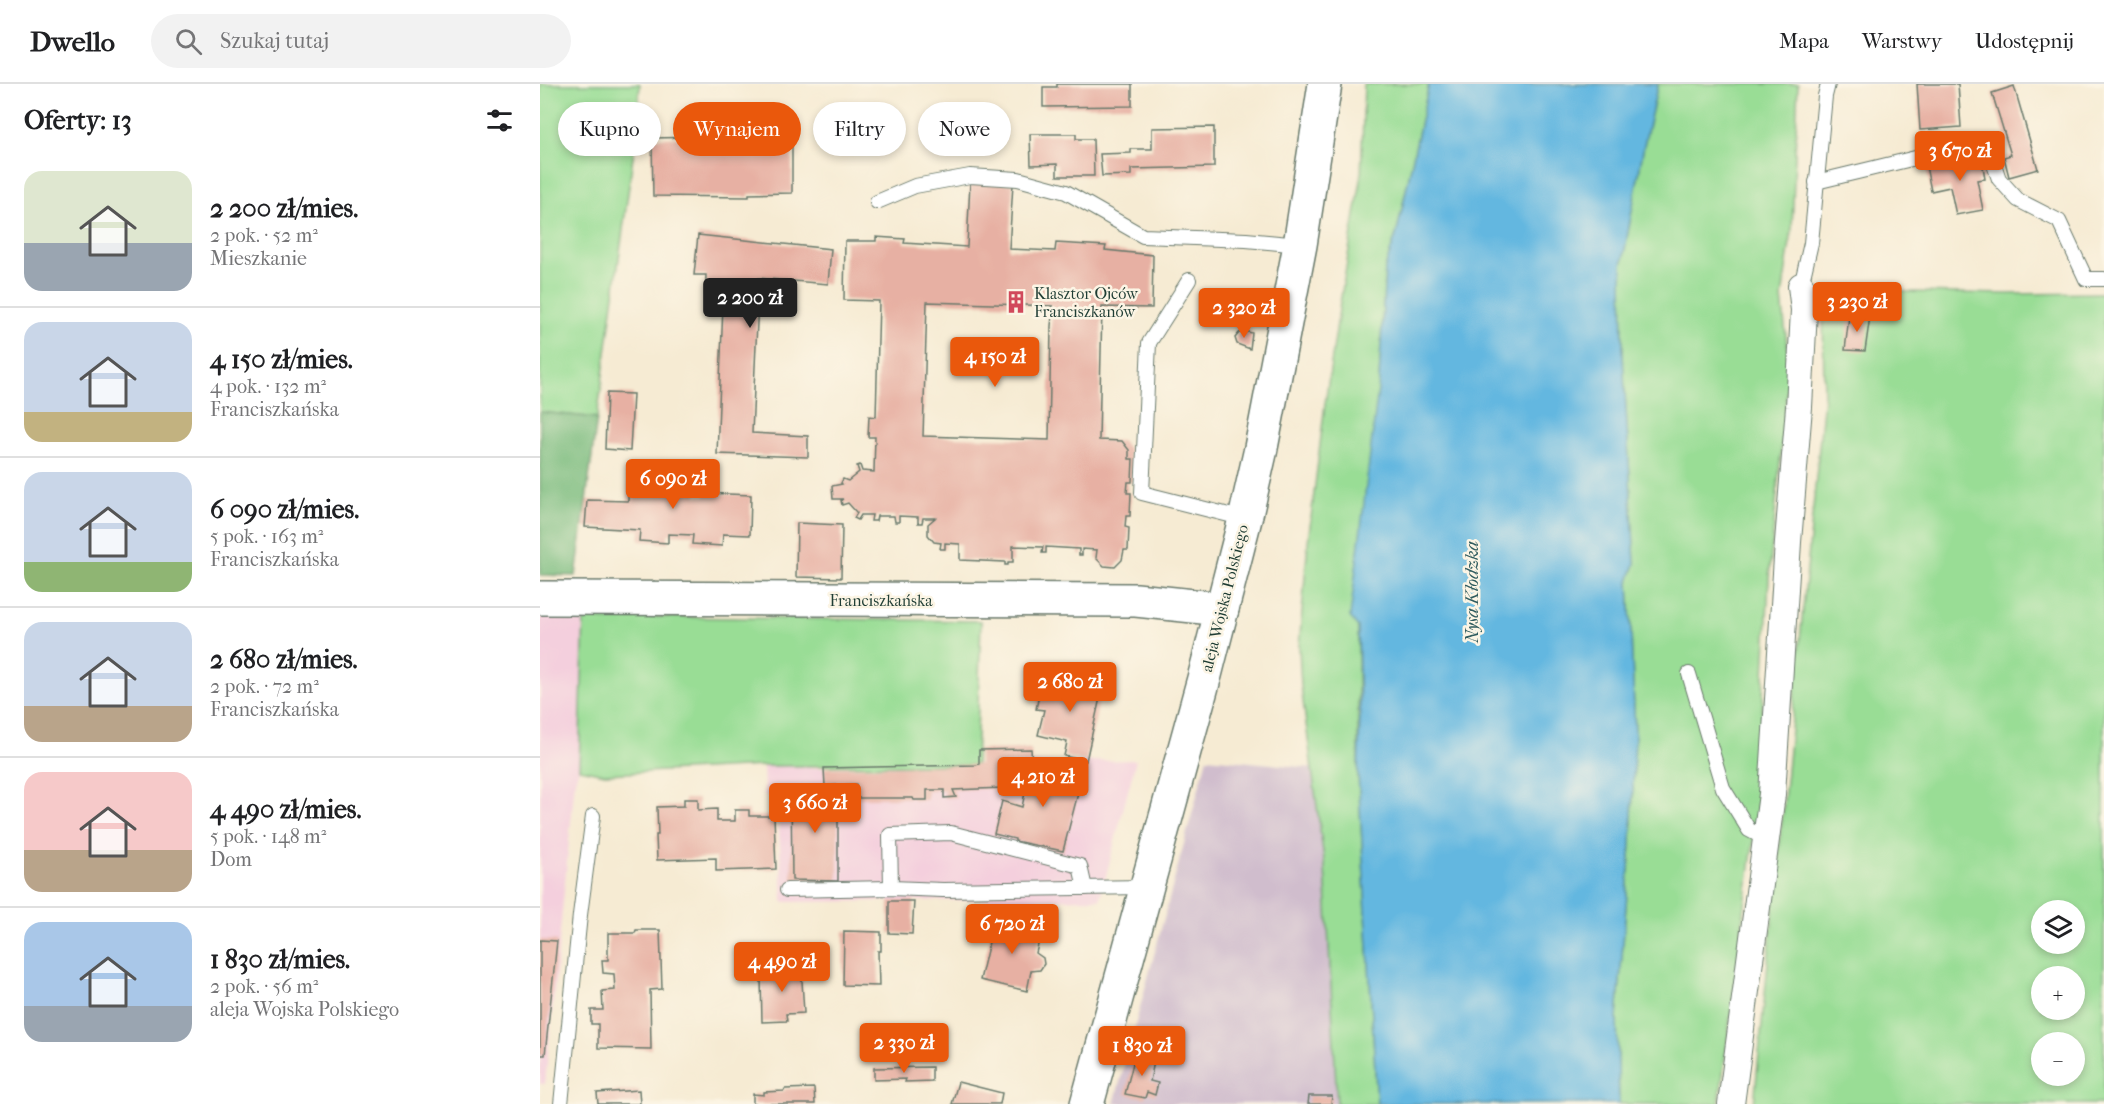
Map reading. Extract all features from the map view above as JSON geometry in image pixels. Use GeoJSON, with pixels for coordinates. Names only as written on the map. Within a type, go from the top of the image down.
{"type":"FeatureCollection","features":[{"type":"Feature","properties":{"kind":"street","name":"aleja Wojska Polskiego"},"geometry":{"type":"LineString","coordinates":[[1091,1103],[1146,887],[1245,519],[1300,245],[1325,84]]}},
{"type":"Feature","properties":{"kind":"street"},"geometry":{"type":"LineString","coordinates":[[1731,1104],[1772,794],[1799,407],[1804,310],[1801,286]]}},
{"type":"Feature","properties":{"kind":"street","name":"Franciszkańska"},"geometry":{"type":"LineString","coordinates":[[540,598],[1136,600],[1222,609]]}},
{"type":"Feature","properties":{"kind":"lane"},"geometry":{"type":"LineString","coordinates":[[1801,286],[1811,243],[1828,84]]}},
{"type":"Feature","properties":{"kind":"lane"},"geometry":{"type":"LineString","coordinates":[[1816,182],[1986,141],[1999,179],[2018,200],[2059,221],[2086,279],[2104,279]]}},
{"type":"Feature","properties":{"kind":"lane"},"geometry":{"type":"LineString","coordinates":[[877,202],[915,186],[970,176],[1018,179],[1066,192],[1143,236],[1246,240],[1300,245]]}},
{"type":"Feature","properties":{"kind":"lane"},"geometry":{"type":"LineString","coordinates":[[1189,280],[1149,343],[1142,493],[1245,519]]}},
{"type":"Feature","properties":{"kind":"lane"},"geometry":{"type":"LineString","coordinates":[[1689,674],[1723,788],[1749,830],[1766,839]]}},
{"type":"Feature","properties":{"kind":"lane"},"geometry":{"type":"LineString","coordinates":[[561,1104],[580,915],[593,816]]}},
{"type":"Feature","properties":{"kind":"lane"},"geometry":{"type":"LineString","coordinates":[[891,888],[890,835],[951,832],[1080,866],[1085,888]]}},
{"type":"Feature","properties":{"kind":"lane"},"geometry":{"type":"LineString","coordinates":[[787,890],[1146,887]]}},
{"type":"Feature","properties":{"kind":"shaded area"},"geometry":{"type":"Polygon","coordinates":[[[540,616],[584,616],[579,769],[575,780],[545,1084],[540,1084],[540,616]]]}},
{"type":"Feature","properties":{"kind":"shaded area"},"geometry":{"type":"Polygon","coordinates":[[[1207,758],[1312,768],[1325,867],[1337,1104],[1114,1104],[1207,758]]]}},
{"type":"Feature","properties":{"kind":"shaded area"},"geometry":{"type":"Polygon","coordinates":[[[1136,760],[1100,899],[783,902],[777,796],[764,795],[763,766],[824,768],[1136,760]]]}},
{"type":"Feature","properties":{"kind":"green space"},"geometry":{"type":"Polygon","coordinates":[[[540,84],[640,84],[639,102],[558,102],[558,156],[633,156],[597,418],[540,412],[540,84]]]}},
{"type":"Feature","properties":{"kind":"green space"},"geometry":{"type":"Polygon","coordinates":[[[1364,84],[1429,84],[1397,232],[1385,268],[1379,381],[1358,627],[1358,773],[1377,1104],[1337,1104],[1325,867],[1301,686],[1299,647],[1308,542],[1325,404],[1361,180],[1364,84]]]}},
{"type":"Feature","properties":{"kind":"green space"},"geometry":{"type":"Polygon","coordinates":[[[1658,84],[1798,84],[1792,228],[1782,297],[1789,366],[1769,578],[1757,813],[1719,1104],[1619,1104],[1617,1018],[1631,844],[1635,734],[1629,581],[1635,564],[1623,358],[1622,265],[1644,145],[1658,84]]]}},
{"type":"Feature","properties":{"kind":"green space"},"geometry":{"type":"Polygon","coordinates":[[[1861,291],[2104,293],[2104,1104],[1754,1104],[1824,397],[1823,294],[1861,291]]]}},
{"type":"Feature","properties":{"kind":"green space"},"geometry":{"type":"Polygon","coordinates":[[[540,412],[597,418],[576,576],[540,575],[540,412]]]}},
{"type":"Feature","properties":{"kind":"green space"},"geometry":{"type":"Polygon","coordinates":[[[584,616],[981,621],[976,765],[763,766],[605,774],[579,769],[584,616]]]}},
{"type":"Feature","properties":{"kind":"water","name":"Nysa Kłodzka"},"geometry":{"type":"Polygon","coordinates":[[[1429,84],[1658,84],[1644,145],[1622,265],[1623,358],[1635,564],[1629,581],[1635,734],[1631,844],[1617,1018],[1619,1104],[1377,1104],[1358,773],[1360,715],[1358,627],[1350,617],[1379,381],[1385,268],[1397,232],[1429,84]]]}},
{"type":"Feature","properties":{"kind":"building"},"geometry":{"type":"Polygon","coordinates":[[[1057,84],[1132,84],[1132,106],[1043,107],[1043,87],[1057,87],[1057,84]]]}},
{"type":"Feature","properties":{"kind":"building"},"geometry":{"type":"Polygon","coordinates":[[[1917,84],[1958,84],[1961,127],[1920,130],[1917,84]]]}},
{"type":"Feature","properties":{"kind":"building"},"geometry":{"type":"Polygon","coordinates":[[[2014,86],[2038,169],[2009,177],[2004,157],[2011,155],[1992,93],[2014,86]]]}},
{"type":"Feature","properties":{"kind":"building"},"geometry":{"type":"Polygon","coordinates":[[[1214,127],[1214,167],[1131,169],[1131,175],[1102,176],[1100,154],[1131,153],[1131,149],[1152,149],[1152,128],[1214,127]]]}},
{"type":"Feature","properties":{"kind":"building"},"geometry":{"type":"Polygon","coordinates":[[[1030,134],[1076,134],[1076,139],[1093,139],[1094,176],[1057,176],[1057,164],[1031,165],[1030,134]]]}},
{"type":"Feature","properties":{"kind":"building"},"geometry":{"type":"Polygon","coordinates":[[[661,138],[673,138],[673,156],[792,156],[792,193],[749,194],[749,197],[653,196],[652,156],[661,156],[661,138]]]}},
{"type":"Feature","properties":{"kind":"building"},"geometry":{"type":"Polygon","coordinates":[[[1981,155],[1985,179],[1977,180],[1983,210],[1956,215],[1950,187],[1931,191],[1926,166],[1981,155]]]}},
{"type":"Feature","properties":{"kind":"building"},"geometry":{"type":"Polygon","coordinates":[[[970,182],[1013,184],[1009,249],[1055,251],[1056,243],[1106,246],[1105,250],[1153,255],[1152,308],[1102,307],[1099,440],[1122,441],[1129,450],[1129,459],[1133,459],[1132,482],[1128,482],[1127,493],[1131,493],[1130,516],[1126,516],[1125,527],[1129,528],[1128,550],[1124,550],[1122,560],[1115,567],[1104,566],[1096,558],[1097,550],[1082,549],[1082,555],[1079,555],[1079,549],[1046,547],[1046,553],[1042,553],[1043,547],[1013,546],[1013,562],[1008,562],[1008,565],[1005,565],[1005,562],[960,560],[960,544],[945,543],[945,549],[940,549],[941,543],[934,542],[928,535],[928,524],[935,518],[923,518],[922,523],[918,523],[918,517],[899,516],[899,522],[895,522],[894,516],[877,516],[876,521],[871,521],[872,515],[861,515],[858,520],[854,518],[857,513],[848,503],[842,505],[841,500],[843,499],[833,499],[832,486],[842,484],[843,479],[848,481],[859,472],[857,466],[860,465],[862,471],[874,472],[875,437],[868,437],[869,416],[876,417],[879,301],[844,300],[845,241],[876,241],[876,237],[905,239],[904,243],[967,247],[970,182]],[[927,302],[923,436],[1049,440],[1053,306],[927,302]]]}},
{"type":"Feature","properties":{"kind":"building"},"geometry":{"type":"Polygon","coordinates":[[[698,235],[831,249],[828,284],[759,278],[752,433],[808,436],[808,457],[717,454],[723,306],[705,305],[706,275],[694,275],[698,235]]]}},
{"type":"Feature","properties":{"kind":"building"},"geometry":{"type":"Polygon","coordinates":[[[1849,316],[1870,316],[1865,351],[1845,350],[1849,316]]]}},
{"type":"Feature","properties":{"kind":"building"},"geometry":{"type":"Polygon","coordinates":[[[1244,331],[1252,333],[1250,349],[1237,344],[1235,338],[1244,331]]]}},
{"type":"Feature","properties":{"kind":"building"},"geometry":{"type":"Polygon","coordinates":[[[607,393],[633,394],[630,451],[605,449],[607,393]]]}},
{"type":"Feature","properties":{"kind":"building"},"geometry":{"type":"Polygon","coordinates":[[[629,471],[698,474],[697,496],[705,496],[705,493],[751,495],[750,535],[723,534],[722,546],[692,544],[693,535],[668,534],[668,543],[639,541],[640,530],[585,527],[587,500],[628,501],[629,471]]]}},
{"type":"Feature","properties":{"kind":"building"},"geometry":{"type":"Polygon","coordinates":[[[797,523],[842,525],[841,578],[796,577],[797,523]]]}},
{"type":"Feature","properties":{"kind":"building"},"geometry":{"type":"Polygon","coordinates":[[[1052,672],[1103,684],[1086,761],[1064,756],[1067,742],[1038,735],[1044,710],[1036,709],[1039,695],[1047,697],[1052,672]]]}},
{"type":"Feature","properties":{"kind":"building"},"geometry":{"type":"Polygon","coordinates":[[[1031,749],[1032,763],[1003,764],[1003,788],[953,790],[956,797],[944,798],[944,790],[927,790],[927,800],[857,798],[856,784],[825,786],[824,768],[976,765],[979,764],[979,750],[1031,749]]]}},
{"type":"Feature","properties":{"kind":"building"},"geometry":{"type":"Polygon","coordinates":[[[1031,764],[1059,768],[1060,764],[1084,770],[1063,851],[994,834],[1002,801],[1022,807],[1031,764]]]}},
{"type":"Feature","properties":{"kind":"building"},"geometry":{"type":"Polygon","coordinates":[[[791,788],[838,788],[838,881],[792,880],[791,788]]]}},
{"type":"Feature","properties":{"kind":"building"},"geometry":{"type":"Polygon","coordinates":[[[684,799],[698,799],[698,810],[717,809],[717,821],[735,821],[735,810],[749,810],[749,816],[774,816],[776,869],[716,871],[716,858],[657,860],[657,807],[684,806],[684,799]]]}},
{"type":"Feature","properties":{"kind":"building"},"geometry":{"type":"Polygon","coordinates":[[[889,901],[914,901],[912,934],[889,933],[889,901]]]}},
{"type":"Feature","properties":{"kind":"building"},"geometry":{"type":"Polygon","coordinates":[[[1012,917],[1024,920],[1022,927],[1041,932],[1036,953],[1043,958],[1044,964],[1040,970],[1031,971],[1027,991],[980,980],[994,921],[1010,925],[1012,917]]]}},
{"type":"Feature","properties":{"kind":"building"},"geometry":{"type":"Polygon","coordinates":[[[636,930],[660,930],[662,989],[650,990],[651,1049],[598,1048],[598,1024],[591,1024],[591,1010],[603,1010],[602,991],[615,990],[614,974],[603,973],[602,960],[608,960],[608,933],[635,933],[636,930]]]}},
{"type":"Feature","properties":{"kind":"building"},"geometry":{"type":"Polygon","coordinates":[[[844,931],[881,932],[881,951],[878,951],[879,986],[843,985],[844,931]]]}},
{"type":"Feature","properties":{"kind":"building"},"geometry":{"type":"Polygon","coordinates":[[[540,940],[557,941],[545,1055],[540,1055],[540,940]]]}},
{"type":"Feature","properties":{"kind":"building"},"geometry":{"type":"Polygon","coordinates":[[[801,965],[804,1013],[786,1014],[787,1021],[762,1022],[761,978],[771,978],[771,966],[801,965]]]}},
{"type":"Feature","properties":{"kind":"building"},"geometry":{"type":"Polygon","coordinates":[[[1136,1052],[1155,1057],[1150,1081],[1158,1083],[1155,1095],[1147,1092],[1145,1098],[1125,1094],[1136,1052]]]}},
{"type":"Feature","properties":{"kind":"building"},"geometry":{"type":"Polygon","coordinates":[[[932,1067],[932,1081],[874,1080],[874,1068],[932,1067]]]}},
{"type":"Feature","properties":{"kind":"building"},"geometry":{"type":"Polygon","coordinates":[[[958,1082],[1002,1093],[1000,1104],[952,1104],[958,1082]]]}},
{"type":"Feature","properties":{"kind":"building"},"geometry":{"type":"Polygon","coordinates":[[[814,1088],[815,1104],[753,1104],[753,1094],[764,1095],[764,1092],[784,1091],[785,1089],[814,1088]]]}},
{"type":"Feature","properties":{"kind":"building"},"geometry":{"type":"Polygon","coordinates":[[[639,1090],[640,1104],[598,1104],[597,1093],[639,1090]]]}},
{"type":"Feature","properties":{"kind":"building"},"geometry":{"type":"Polygon","coordinates":[[[1309,1096],[1332,1096],[1331,1104],[1308,1104],[1309,1096]]]}},
{"type":"Feature","properties":{"kind":"place","name":"Klasztor Ojców Franciszkanów"},"geometry":{"type":"Point","coordinates":[1016,302]}}]}
